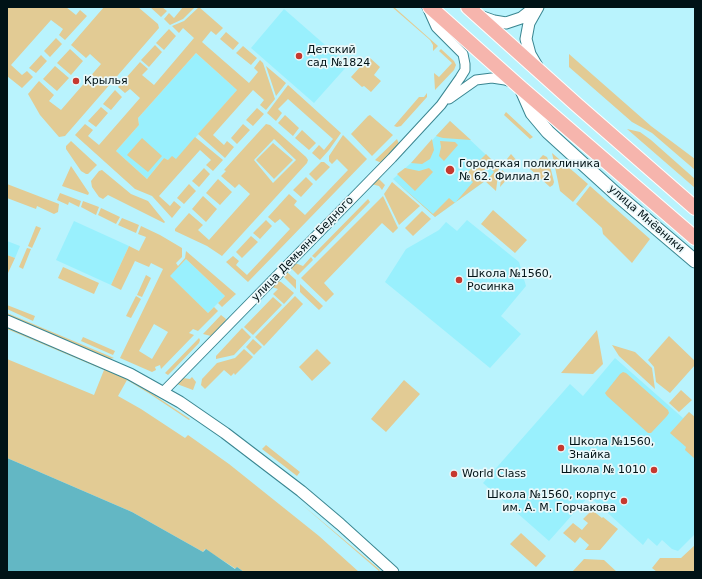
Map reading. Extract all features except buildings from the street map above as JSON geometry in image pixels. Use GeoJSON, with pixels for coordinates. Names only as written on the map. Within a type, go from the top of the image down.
{"type":"FeatureCollection","features":[{"type":"Feature","properties":{"kind":"main road","name":"улица Мнёвники"},"geometry":{"type":"LineString","coordinates":[[430,7],[520,87],[532,113],[548,132],[615,193],[695,261]]}},
{"type":"Feature","properties":{"kind":"main road"},"geometry":{"type":"LineString","coordinates":[[472,11],[695,208]]}},
{"type":"Feature","properties":{"kind":"main road"},"geometry":{"type":"LineString","coordinates":[[520,87],[695,238]]}},
{"type":"Feature","properties":{"kind":"street","name":"улица Демьяна Бедного"},"geometry":{"type":"LineString","coordinates":[[163,392],[392,158],[441,105],[462,75],[465,64],[463,54],[436,26],[426,7]]}},
{"type":"Feature","properties":{"kind":"street"},"geometry":{"type":"LineString","coordinates":[[472,11],[494,21],[506,23],[521,18],[537,7]]}},
{"type":"Feature","properties":{"kind":"street"},"geometry":{"type":"LineString","coordinates":[[537,7],[529,23],[526,39],[530,54],[549,80]]}},
{"type":"Feature","properties":{"kind":"street","name":"улица Демьяна Бедного"},"geometry":{"type":"LineString","coordinates":[[441,105],[476,80],[486,78],[502,79],[520,87]]}},
{"type":"Feature","properties":{"kind":"street"},"geometry":{"type":"LineString","coordinates":[[7,321],[130,374],[180,402],[278,472],[340,524],[393,572]]}},
{"type":"Feature","properties":{"kind":"shaded area"},"geometry":{"type":"Polygon","coordinates":[[[7,7],[66,7],[76,15],[80,10],[87,16],[65,40],[59,35],[63,29],[51,20],[11,65],[22,75],[27,71],[33,77],[22,88],[7,76],[7,7]]]}},
{"type":"Feature","properties":{"kind":"shaded area"},"geometry":{"type":"Polygon","coordinates":[[[104,7],[138,7],[158,24],[159,28],[65,136],[59,137],[40,115],[28,94],[39,81],[54,95],[49,101],[61,110],[101,64],[90,54],[86,58],[71,45],[104,7]]]}},
{"type":"Feature","properties":{"kind":"shaded area"},"geometry":{"type":"Polygon","coordinates":[[[150,7],[162,7],[167,11],[161,17],[150,7]]]}},
{"type":"Feature","properties":{"kind":"shaded area"},"geometry":{"type":"Polygon","coordinates":[[[183,7],[195,7],[183,19],[170,25],[164,19],[169,13],[174,18],[183,7]]]}},
{"type":"Feature","properties":{"kind":"shaded area"},"geometry":{"type":"Polygon","coordinates":[[[199,7],[223,28],[216,35],[211,31],[202,42],[249,83],[258,72],[254,68],[260,60],[263,63],[275,99],[266,110],[260,105],[264,100],[253,90],[213,135],[224,145],[227,141],[234,147],[225,158],[198,134],[237,90],[196,53],[138,118],[139,125],[116,151],[147,179],[164,158],[168,160],[172,156],[176,159],[195,137],[223,160],[213,171],[206,165],[211,160],[200,150],[159,196],[170,206],[174,201],[181,207],[172,218],[152,196],[135,189],[75,135],[85,124],[93,130],[88,136],[99,145],[140,98],[130,89],[125,93],[118,87],[140,62],[148,69],[142,75],[154,85],[194,38],[183,28],[179,33],[172,26],[184,21],[199,7]]]}},
{"type":"Feature","properties":{"kind":"shaded area"},"geometry":{"type":"Polygon","coordinates":[[[392,7],[394,7],[438,46],[433,51],[433,45],[430,40],[392,7]]]}},
{"type":"Feature","properties":{"kind":"shaded area","name":"Детский сад №1824"},"geometry":{"type":"Polygon","coordinates":[[[284,9],[348,65],[314,103],[251,48],[284,9]]]}},
{"type":"Feature","properties":{"kind":"shaded area"},"geometry":{"type":"Polygon","coordinates":[[[169,29],[176,36],[164,50],[156,43],[169,29]]]}},
{"type":"Feature","properties":{"kind":"shaded area"},"geometry":{"type":"Polygon","coordinates":[[[226,32],[239,43],[233,50],[220,39],[226,32]]]}},
{"type":"Feature","properties":{"kind":"shaded area"},"geometry":{"type":"Polygon","coordinates":[[[56,38],[62,44],[50,57],[44,51],[56,38]]]}},
{"type":"Feature","properties":{"kind":"shaded area"},"geometry":{"type":"Polygon","coordinates":[[[155,45],[162,52],[149,67],[141,60],[155,45]]]}},
{"type":"Feature","properties":{"kind":"shaded area"},"geometry":{"type":"Polygon","coordinates":[[[243,46],[257,58],[251,65],[236,53],[243,46]]]}},
{"type":"Feature","properties":{"kind":"shaded area"},"geometry":{"type":"Polygon","coordinates":[[[70,49],[83,61],[71,75],[57,63],[70,49]]]}},
{"type":"Feature","properties":{"kind":"shaded area"},"geometry":{"type":"Polygon","coordinates":[[[441,49],[454,61],[456,65],[454,70],[435,90],[434,73],[439,77],[452,63],[439,51],[441,49]]]}},
{"type":"Feature","properties":{"kind":"shaded area"},"geometry":{"type":"Polygon","coordinates":[[[196,53],[237,90],[176,160],[168,160],[164,158],[147,179],[116,151],[139,125],[138,118],[196,53]]]}},
{"type":"Feature","properties":{"kind":"shaded area"},"geometry":{"type":"Polygon","coordinates":[[[569,54],[651,126],[695,159],[695,170],[652,133],[632,122],[569,67],[569,54]]]}},
{"type":"Feature","properties":{"kind":"shaded area"},"geometry":{"type":"Polygon","coordinates":[[[41,55],[47,61],[36,73],[29,68],[41,55]]]}},
{"type":"Feature","properties":{"kind":"shaded area"},"geometry":{"type":"Polygon","coordinates":[[[369,57],[380,67],[374,75],[381,81],[371,92],[364,86],[362,87],[351,77],[369,57]]]}},
{"type":"Feature","properties":{"kind":"shaded area"},"geometry":{"type":"Polygon","coordinates":[[[55,66],[69,78],[57,91],[43,79],[55,66]]]}},
{"type":"Feature","properties":{"kind":"shaded area"},"geometry":{"type":"Polygon","coordinates":[[[266,66],[286,83],[276,96],[266,66]]]}},
{"type":"Feature","properties":{"kind":"shaded area"},"geometry":{"type":"Polygon","coordinates":[[[288,85],[341,133],[320,160],[312,153],[319,145],[324,150],[333,139],[288,99],[278,109],[282,113],[276,121],[267,113],[288,85]]]}},
{"type":"Feature","properties":{"kind":"shaded area"},"geometry":{"type":"Polygon","coordinates":[[[115,90],[122,97],[111,110],[103,104],[115,90]]]}},
{"type":"Feature","properties":{"kind":"shaded area"},"geometry":{"type":"Polygon","coordinates":[[[427,93],[427,97],[401,126],[394,126],[419,97],[424,97],[427,93]]]}},
{"type":"Feature","properties":{"kind":"shaded area"},"geometry":{"type":"Polygon","coordinates":[[[101,107],[108,113],[96,127],[88,121],[101,107]]]}},
{"type":"Feature","properties":{"kind":"shaded area"},"geometry":{"type":"Polygon","coordinates":[[[257,108],[264,114],[253,126],[246,120],[257,108]]]}},
{"type":"Feature","properties":{"kind":"shaded area"},"geometry":{"type":"Polygon","coordinates":[[[506,112],[533,137],[530,139],[504,115],[506,112]]]}},
{"type":"Feature","properties":{"kind":"shaded area"},"geometry":{"type":"Polygon","coordinates":[[[285,115],[299,128],[293,136],[278,123],[285,115]]]}},
{"type":"Feature","properties":{"kind":"shaded area"},"geometry":{"type":"Polygon","coordinates":[[[370,115],[393,135],[372,156],[351,134],[370,115]]]}},
{"type":"Feature","properties":{"kind":"shaded area","name":"Городская поликлиника № 62. Филиал 2"},"geometry":{"type":"Polygon","coordinates":[[[450,121],[499,167],[488,179],[435,217],[393,179],[411,163],[450,121]]]}},
{"type":"Feature","properties":{"kind":"shaded area"},"geometry":{"type":"Polygon","coordinates":[[[450,121],[471,140],[436,136],[450,121]]]}},
{"type":"Feature","properties":{"kind":"shaded area"},"geometry":{"type":"Polygon","coordinates":[[[243,124],[250,130],[237,144],[231,138],[243,124]]]}},
{"type":"Feature","properties":{"kind":"shaded area"},"geometry":{"type":"Polygon","coordinates":[[[266,124],[270,125],[308,160],[307,163],[222,256],[207,246],[175,231],[175,229],[189,213],[203,225],[198,230],[209,240],[250,194],[239,184],[235,188],[221,176],[226,171],[224,170],[266,124]],[[274,139],[254,160],[273,183],[296,160],[274,139]]]}},
{"type":"Feature","properties":{"kind":"shaded area"},"geometry":{"type":"Polygon","coordinates":[[[627,129],[640,132],[651,140],[695,179],[695,188],[627,129]]]}},
{"type":"Feature","properties":{"kind":"shaded area"},"geometry":{"type":"Polygon","coordinates":[[[302,130],[316,143],[309,150],[295,138],[302,130]]]}},
{"type":"Feature","properties":{"kind":"shaded area"},"geometry":{"type":"Polygon","coordinates":[[[343,135],[367,159],[248,282],[226,262],[233,256],[239,261],[236,265],[247,275],[290,229],[280,219],[275,223],[268,217],[289,194],[297,201],[294,205],[305,215],[348,170],[337,159],[332,164],[329,161],[329,156],[343,135]]]}},
{"type":"Feature","properties":{"kind":"shaded area"},"geometry":{"type":"Polygon","coordinates":[[[142,138],[162,156],[148,172],[127,155],[142,138]]]}},
{"type":"Feature","properties":{"kind":"shaded area"},"geometry":{"type":"Polygon","coordinates":[[[397,139],[399,144],[382,163],[375,160],[397,139]]]}},
{"type":"Feature","properties":{"kind":"shaded area"},"geometry":{"type":"Polygon","coordinates":[[[432,139],[434,150],[430,159],[422,164],[411,163],[432,139]]]}},
{"type":"Feature","properties":{"kind":"shaded area"},"geometry":{"type":"Polygon","coordinates":[[[71,141],[97,165],[88,174],[81,171],[66,149],[66,146],[71,141]]]}},
{"type":"Feature","properties":{"kind":"shaded area"},"geometry":{"type":"Polygon","coordinates":[[[440,141],[455,142],[458,145],[444,161],[439,156],[441,147],[440,141]]]}},
{"type":"Feature","properties":{"kind":"shaded area"},"geometry":{"type":"Polygon","coordinates":[[[273,143],[293,160],[274,179],[256,160],[273,143]]]}},
{"type":"Feature","properties":{"kind":"shaded area"},"geometry":{"type":"Polygon","coordinates":[[[552,153],[588,184],[573,202],[560,191],[552,153]]]}},
{"type":"Feature","properties":{"kind":"shaded area"},"geometry":{"type":"Polygon","coordinates":[[[486,154],[499,167],[496,191],[485,181],[456,202],[473,182],[465,175],[486,154]],[[488,166],[482,173],[488,179],[494,172],[488,166]]]}},
{"type":"Feature","properties":{"kind":"shaded area"},"geometry":{"type":"Polygon","coordinates":[[[511,154],[518,162],[516,167],[507,159],[511,154]]]}},
{"type":"Feature","properties":{"kind":"shaded area"},"geometry":{"type":"Polygon","coordinates":[[[543,155],[547,157],[554,182],[550,187],[530,169],[543,155]]]}},
{"type":"Feature","properties":{"kind":"shaded area"},"geometry":{"type":"Polygon","coordinates":[[[321,162],[324,162],[330,167],[316,181],[309,174],[321,162]]]}},
{"type":"Feature","properties":{"kind":"shaded area"},"geometry":{"type":"Polygon","coordinates":[[[71,166],[89,193],[88,195],[62,186],[71,166]]]}},
{"type":"Feature","properties":{"kind":"shaded area"},"geometry":{"type":"Polygon","coordinates":[[[204,168],[210,174],[199,187],[192,181],[204,168]]]}},
{"type":"Feature","properties":{"kind":"shaded area"},"geometry":{"type":"Polygon","coordinates":[[[405,168],[419,171],[429,168],[433,172],[415,191],[397,174],[405,168]]]}},
{"type":"Feature","properties":{"kind":"shaded area"},"geometry":{"type":"Polygon","coordinates":[[[102,170],[131,194],[148,201],[165,222],[164,223],[108,195],[103,199],[99,197],[92,187],[91,181],[99,171],[102,170]]]}},
{"type":"Feature","properties":{"kind":"shaded area"},"geometry":{"type":"Polygon","coordinates":[[[502,170],[509,177],[500,187],[502,170]]]}},
{"type":"Feature","properties":{"kind":"shaded area"},"geometry":{"type":"Polygon","coordinates":[[[306,177],[313,184],[301,197],[293,190],[306,177]]]}},
{"type":"Feature","properties":{"kind":"shaded area"},"geometry":{"type":"Polygon","coordinates":[[[378,178],[385,185],[382,190],[379,186],[371,184],[378,178]]]}},
{"type":"Feature","properties":{"kind":"shaded area"},"geometry":{"type":"Polygon","coordinates":[[[218,179],[232,192],[220,205],[206,193],[218,179]]]}},
{"type":"Feature","properties":{"kind":"shaded area"},"geometry":{"type":"Polygon","coordinates":[[[393,179],[433,214],[449,198],[455,203],[435,217],[393,179]]]}},
{"type":"Feature","properties":{"kind":"shaded area"},"geometry":{"type":"Polygon","coordinates":[[[392,182],[420,206],[399,225],[384,194],[392,182]]]}},
{"type":"Feature","properties":{"kind":"shaded area"},"geometry":{"type":"Polygon","coordinates":[[[7,184],[59,204],[58,212],[54,214],[37,206],[36,209],[7,198],[7,184]]]}},
{"type":"Feature","properties":{"kind":"shaded area"},"geometry":{"type":"Polygon","coordinates":[[[189,184],[196,191],[184,204],[177,198],[189,184]]]}},
{"type":"Feature","properties":{"kind":"shaded area"},"geometry":{"type":"Polygon","coordinates":[[[590,186],[650,239],[632,263],[603,234],[602,228],[576,204],[590,186]]]}},
{"type":"Feature","properties":{"kind":"shaded area"},"geometry":{"type":"Polygon","coordinates":[[[60,193],[81,201],[79,207],[69,202],[68,205],[57,200],[60,193]]]}},
{"type":"Feature","properties":{"kind":"shaded area"},"geometry":{"type":"Polygon","coordinates":[[[203,196],[217,209],[206,222],[192,209],[203,196]]]}},
{"type":"Feature","properties":{"kind":"shaded area"},"geometry":{"type":"Polygon","coordinates":[[[383,196],[398,228],[393,233],[382,223],[324,283],[334,294],[326,302],[301,278],[383,196]]]}},
{"type":"Feature","properties":{"kind":"shaded area"},"geometry":{"type":"Polygon","coordinates":[[[368,199],[370,202],[315,258],[312,256],[368,199]]]}},
{"type":"Feature","properties":{"kind":"shaded area"},"geometry":{"type":"Polygon","coordinates":[[[83,201],[99,207],[96,215],[81,207],[83,201]]]}},
{"type":"Feature","properties":{"kind":"shaded area"},"geometry":{"type":"Polygon","coordinates":[[[101,208],[120,217],[116,224],[98,215],[101,208]]]}},
{"type":"Feature","properties":{"kind":"shaded area"},"geometry":{"type":"Polygon","coordinates":[[[493,210],[527,240],[515,253],[481,224],[493,210]]]}},
{"type":"Feature","properties":{"kind":"shaded area"},"geometry":{"type":"Polygon","coordinates":[[[422,211],[431,219],[413,236],[405,228],[422,211]]]}},
{"type":"Feature","properties":{"kind":"shaded area"},"geometry":{"type":"Polygon","coordinates":[[[122,218],[139,225],[136,233],[118,225],[122,218]]]}},
{"type":"Feature","properties":{"kind":"shaded area"},"geometry":{"type":"Polygon","coordinates":[[[266,220],[272,226],[260,239],[253,233],[266,220]]]}},
{"type":"Feature","properties":{"kind":"shaded area"},"geometry":{"type":"Polygon","coordinates":[[[467,220],[519,262],[526,286],[501,316],[521,334],[490,368],[385,282],[406,249],[439,230],[446,222],[457,231],[467,220]]]}},
{"type":"Feature","properties":{"kind":"shaded area"},"geometry":{"type":"Polygon","coordinates":[[[74,221],[129,246],[111,285],[56,260],[74,221]]]}},
{"type":"Feature","properties":{"kind":"shaded area"},"geometry":{"type":"Polygon","coordinates":[[[36,226],[41,228],[32,248],[28,246],[36,226]]]}},
{"type":"Feature","properties":{"kind":"shaded area"},"geometry":{"type":"Polygon","coordinates":[[[141,226],[182,248],[182,257],[176,263],[178,266],[185,258],[186,251],[236,294],[222,307],[218,303],[225,296],[186,259],[170,276],[208,313],[214,307],[218,311],[198,331],[193,329],[189,333],[194,335],[161,369],[160,365],[155,367],[156,370],[152,372],[120,358],[163,269],[151,263],[149,267],[135,261],[121,290],[111,285],[129,246],[139,251],[146,237],[138,234],[141,226]],[[154,324],[139,351],[152,359],[168,332],[154,324]]]}},
{"type":"Feature","properties":{"kind":"shaded area"},"geometry":{"type":"Polygon","coordinates":[[[251,236],[258,242],[242,258],[236,252],[251,236]]]}},
{"type":"Feature","properties":{"kind":"shaded area"},"geometry":{"type":"Polygon","coordinates":[[[7,241],[20,246],[15,258],[7,255],[7,241]]]}},
{"type":"Feature","properties":{"kind":"shaded area"},"geometry":{"type":"Polygon","coordinates":[[[27,248],[31,249],[23,269],[19,267],[27,248]]]}},
{"type":"Feature","properties":{"kind":"shaded area"},"geometry":{"type":"Polygon","coordinates":[[[7,255],[15,258],[8,273],[7,273],[7,255]]]}},
{"type":"Feature","properties":{"kind":"shaded area"},"geometry":{"type":"Polygon","coordinates":[[[311,257],[313,260],[298,275],[291,268],[295,263],[303,266],[311,257]]]}},
{"type":"Feature","properties":{"kind":"shaded area"},"geometry":{"type":"Polygon","coordinates":[[[186,259],[225,296],[208,313],[169,276],[186,259]]]}},
{"type":"Feature","properties":{"kind":"shaded area"},"geometry":{"type":"Polygon","coordinates":[[[63,267],[99,283],[94,294],[58,278],[63,267]]]}},
{"type":"Feature","properties":{"kind":"shaded area"},"geometry":{"type":"Polygon","coordinates":[[[287,272],[296,280],[296,289],[283,276],[283,274],[287,272]]]}},
{"type":"Feature","properties":{"kind":"shaded area"},"geometry":{"type":"Polygon","coordinates":[[[146,275],[151,278],[142,297],[137,295],[146,275]]]}},
{"type":"Feature","properties":{"kind":"shaded area"},"geometry":{"type":"Polygon","coordinates":[[[278,281],[294,293],[284,304],[273,294],[278,289],[272,287],[278,281]]]}},
{"type":"Feature","properties":{"kind":"shaded area"},"geometry":{"type":"Polygon","coordinates":[[[300,284],[323,306],[319,310],[300,292],[300,284]]]}},
{"type":"Feature","properties":{"kind":"shaded area"},"geometry":{"type":"Polygon","coordinates":[[[136,296],[141,299],[131,318],[126,316],[136,296]]]}},
{"type":"Feature","properties":{"kind":"shaded area"},"geometry":{"type":"Polygon","coordinates":[[[295,296],[303,304],[264,346],[255,337],[295,296]]]}},
{"type":"Feature","properties":{"kind":"shaded area"},"geometry":{"type":"Polygon","coordinates":[[[273,297],[282,305],[253,335],[244,327],[273,297]]]}},
{"type":"Feature","properties":{"kind":"shaded area"},"geometry":{"type":"Polygon","coordinates":[[[7,305],[35,316],[33,321],[7,309],[7,305]]]}},
{"type":"Feature","properties":{"kind":"shaded area"},"geometry":{"type":"Polygon","coordinates":[[[7,313],[114,358],[110,359],[7,316],[7,313]]]}},
{"type":"Feature","properties":{"kind":"shaded area"},"geometry":{"type":"Polygon","coordinates":[[[221,315],[226,319],[225,322],[211,336],[203,334],[221,315]]]}},
{"type":"Feature","properties":{"kind":"shaded area"},"geometry":{"type":"Polygon","coordinates":[[[7,327],[115,372],[151,393],[190,419],[189,420],[127,380],[118,396],[141,409],[185,438],[188,435],[229,464],[319,536],[359,572],[244,572],[237,567],[236,569],[205,549],[203,552],[132,512],[7,458],[7,359],[94,395],[104,370],[7,329],[7,327]]]}},
{"type":"Feature","properties":{"kind":"shaded area"},"geometry":{"type":"Polygon","coordinates":[[[242,328],[251,337],[234,355],[216,359],[216,356],[242,328]]]}},
{"type":"Feature","properties":{"kind":"shaded area"},"geometry":{"type":"Polygon","coordinates":[[[597,330],[603,364],[593,374],[561,373],[597,330]]]}},
{"type":"Feature","properties":{"kind":"shaded area"},"geometry":{"type":"Polygon","coordinates":[[[669,336],[695,361],[695,365],[670,393],[656,382],[654,367],[648,360],[669,336]]]}},
{"type":"Feature","properties":{"kind":"shaded area"},"geometry":{"type":"Polygon","coordinates":[[[83,337],[115,351],[113,355],[81,341],[83,337]]]}},
{"type":"Feature","properties":{"kind":"shaded area"},"geometry":{"type":"Polygon","coordinates":[[[199,338],[199,343],[175,368],[168,375],[165,373],[199,338]]]}},
{"type":"Feature","properties":{"kind":"shaded area"},"geometry":{"type":"Polygon","coordinates":[[[253,339],[262,347],[254,355],[246,347],[253,339]]]}},
{"type":"Feature","properties":{"kind":"shaded area"},"geometry":{"type":"Polygon","coordinates":[[[612,345],[635,352],[652,368],[655,389],[619,356],[612,345]]]}},
{"type":"Feature","properties":{"kind":"shaded area"},"geometry":{"type":"Polygon","coordinates":[[[244,349],[253,357],[235,375],[234,373],[231,376],[224,370],[205,389],[201,385],[202,379],[217,363],[235,358],[244,349]]]}},
{"type":"Feature","properties":{"kind":"shaded area"},"geometry":{"type":"Polygon","coordinates":[[[317,349],[331,363],[312,381],[299,367],[317,349]]]}},
{"type":"Feature","properties":{"kind":"shaded area"},"geometry":{"type":"Polygon","coordinates":[[[615,358],[683,418],[689,412],[695,417],[695,534],[678,551],[672,549],[662,540],[657,546],[648,538],[643,545],[589,496],[549,541],[483,483],[570,384],[583,396],[615,358]]]}},
{"type":"Feature","properties":{"kind":"shaded area"},"geometry":{"type":"Polygon","coordinates":[[[623,372],[668,410],[669,413],[667,416],[651,433],[648,433],[605,393],[623,372]]]}},
{"type":"Feature","properties":{"kind":"shaded area"},"geometry":{"type":"Polygon","coordinates":[[[192,377],[196,382],[193,390],[177,384],[183,378],[190,379],[192,377]]]}},
{"type":"Feature","properties":{"kind":"shaded area"},"geometry":{"type":"Polygon","coordinates":[[[404,380],[420,394],[386,432],[371,419],[404,380]]]}},
{"type":"Feature","properties":{"kind":"shaded area"},"geometry":{"type":"Polygon","coordinates":[[[681,390],[692,400],[679,412],[669,403],[681,390]]]}},
{"type":"Feature","properties":{"kind":"shaded area"},"geometry":{"type":"Polygon","coordinates":[[[689,412],[695,417],[695,459],[685,450],[686,447],[670,433],[689,412]]]}},
{"type":"Feature","properties":{"kind":"shaded area"},"geometry":{"type":"Polygon","coordinates":[[[266,445],[300,472],[297,476],[262,449],[266,445]]]}},
{"type":"Feature","properties":{"kind":"shaded area"},"geometry":{"type":"Polygon","coordinates":[[[7,458],[132,512],[203,552],[206,549],[235,569],[237,567],[244,572],[7,572],[7,458]]]}},
{"type":"Feature","properties":{"kind":"shaded area"},"geometry":{"type":"Polygon","coordinates":[[[299,502],[380,570],[379,571],[299,502]]]}},
{"type":"Feature","properties":{"kind":"shaded area"},"geometry":{"type":"Polygon","coordinates":[[[592,510],[618,529],[600,550],[585,550],[589,545],[580,537],[575,543],[563,533],[573,523],[582,530],[588,523],[583,519],[592,510]]]}},
{"type":"Feature","properties":{"kind":"shaded area"},"geometry":{"type":"Polygon","coordinates":[[[521,533],[546,556],[536,567],[510,544],[521,533]]]}},
{"type":"Feature","properties":{"kind":"shaded area"},"geometry":{"type":"Polygon","coordinates":[[[695,545],[695,572],[657,572],[652,568],[660,558],[681,558],[695,545]]]}},
{"type":"Feature","properties":{"kind":"shaded area"},"geometry":{"type":"Polygon","coordinates":[[[584,559],[604,560],[617,572],[572,572],[584,559]]]}},
{"type":"Feature","properties":{"kind":"place","name":"Детский сад №1824"},"geometry":{"type":"Point","coordinates":[299,56]}},
{"type":"Feature","properties":{"kind":"place","name":"Крылья"},"geometry":{"type":"Point","coordinates":[76,81]}},
{"type":"Feature","properties":{"kind":"place","name":"Городская поликлиника № 62. Филиал 2"},"geometry":{"type":"Point","coordinates":[450,170]}},
{"type":"Feature","properties":{"kind":"place","name":"Школа №1560, Росинка"},"geometry":{"type":"Point","coordinates":[459,280]}},
{"type":"Feature","properties":{"kind":"place","name":"Школа №1560, Знайка"},"geometry":{"type":"Point","coordinates":[561,448]}},
{"type":"Feature","properties":{"kind":"place","name":"Школа № 1010"},"geometry":{"type":"Point","coordinates":[654,470]}},
{"type":"Feature","properties":{"kind":"place","name":"World Class"},"geometry":{"type":"Point","coordinates":[454,474]}},
{"type":"Feature","properties":{"kind":"place","name":"Школа №1560, корпус им. А. М. Горчакова"},"geometry":{"type":"Point","coordinates":[624,501]}}]}
